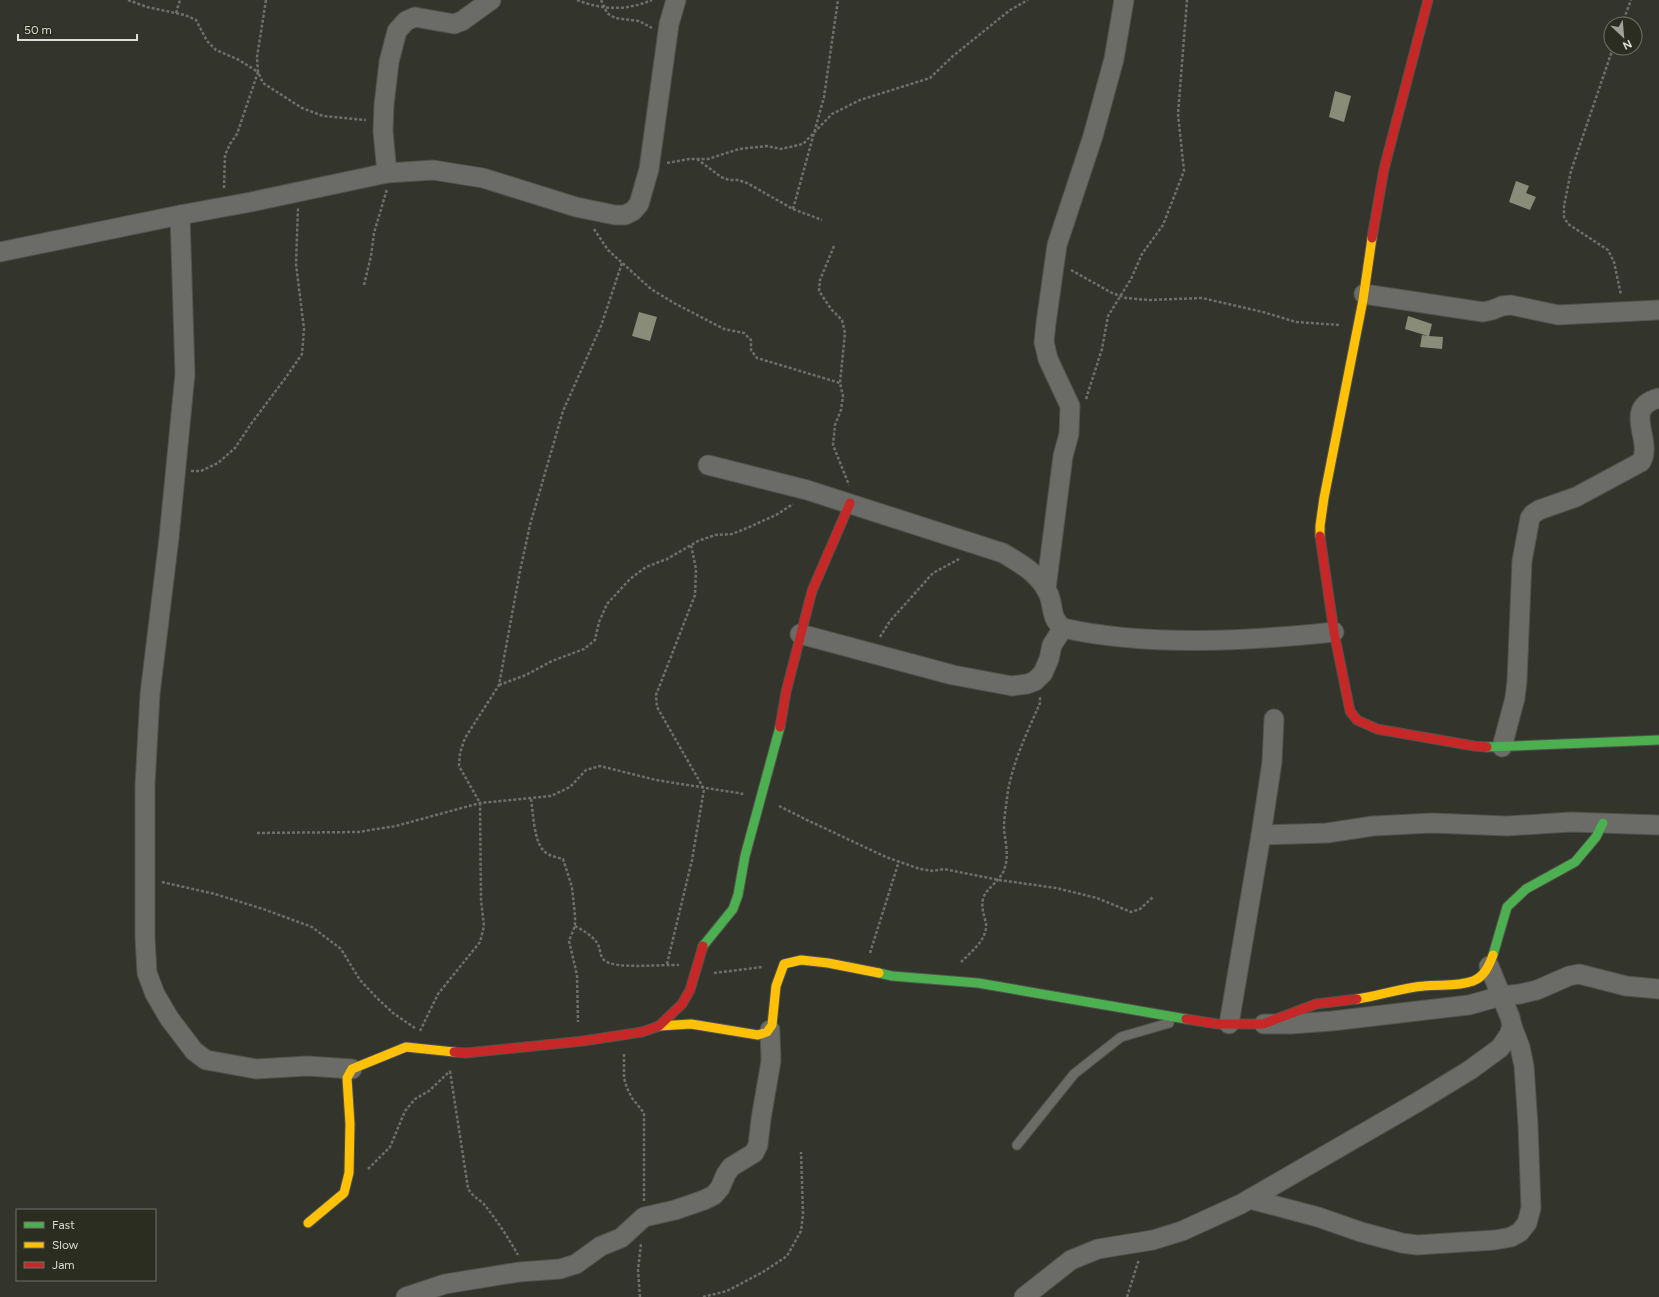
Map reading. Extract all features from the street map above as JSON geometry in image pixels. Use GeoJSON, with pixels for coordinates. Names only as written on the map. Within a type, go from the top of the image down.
{"type":"FeatureCollection","features":[{"type":"Feature","properties":{"kind":"street"},"geometry":{"type":"LineString","coordinates":[[387,173],[383,131],[384,105],[389,62],[397,31],[406,20],[415,17],[454,24],[462,21],[491,0]]}},
{"type":"Feature","properties":{"kind":"street"},"geometry":{"type":"LineString","coordinates":[[0,252],[180,214],[224,207],[387,173],[433,170],[483,178],[576,207],[615,215],[625,215],[639,204],[649,169],[669,24],[676,0]]}},
{"type":"Feature","properties":{"kind":"street"},"geometry":{"type":"LineString","coordinates":[[1046,589],[1063,456],[1069,434],[1070,406],[1048,359],[1044,342],[1057,245],[1094,136],[1114,60],[1124,0]]}},
{"type":"Feature","properties":{"kind":"street"},"geometry":{"type":"LineString","coordinates":[[1428,0],[1384,168],[1358,328],[1324,498],[1320,526],[1334,632],[1350,711],[1357,720],[1377,730],[1474,746],[1502,747],[1659,740]]}},
{"type":"Feature","properties":{"kind":"street"},"geometry":{"type":"LineString","coordinates":[[180,214],[185,374],[169,538],[150,694],[145,784],[144,878],[147,973],[155,994],[169,1018],[194,1051],[206,1060],[256,1068],[307,1066],[352,1069],[406,1047],[443,1052],[466,1053],[619,1036],[642,1032],[659,1026],[691,1024],[758,1035],[764,1034],[770,1030]]}},
{"type":"Feature","properties":{"kind":"street"},"geometry":{"type":"LineString","coordinates":[[1364,294],[1483,312],[1502,306],[1511,305],[1558,315],[1659,310]]}},
{"type":"Feature","properties":{"kind":"street"},"geometry":{"type":"LineString","coordinates":[[1502,747],[1515,698],[1522,561],[1530,518],[1539,510],[1576,497],[1641,462],[1645,449],[1639,421],[1642,410],[1647,402],[1659,398]]}},
{"type":"Feature","properties":{"kind":"street"},"geometry":{"type":"LineString","coordinates":[[708,465],[852,503],[1003,553],[1029,568],[1046,589],[1050,596],[1052,612],[1058,624],[1063,628],[1130,638],[1188,640],[1291,637],[1334,632]]}},
{"type":"Feature","properties":{"kind":"street"},"geometry":{"type":"LineString","coordinates":[[659,1026],[682,1004],[690,990],[704,947],[733,909],[738,895],[745,856],[776,741],[786,692],[812,591],[852,503]]}},
{"type":"Feature","properties":{"kind":"street"},"geometry":{"type":"LineString","coordinates":[[800,634],[953,675],[1012,686],[1027,684],[1035,681],[1043,673],[1049,659],[1052,645],[1063,628]]}},
{"type":"Feature","properties":{"kind":"street"},"geometry":{"type":"LineString","coordinates":[[1229,1024],[1272,762],[1274,719]]}},
{"type":"Feature","properties":{"kind":"street"},"geometry":{"type":"LineString","coordinates":[[1261,835],[1327,833],[1373,826],[1432,823],[1507,826],[1571,822],[1659,825]]}},
{"type":"Feature","properties":{"kind":"street"},"geometry":{"type":"LineString","coordinates":[[1263,1024],[1288,1012],[1316,1004],[1376,996],[1423,986],[1451,985],[1473,982],[1483,974],[1489,966],[1495,952],[1498,935],[1507,907],[1526,889],[1575,862],[1596,837],[1603,823]]}},
{"type":"Feature","properties":{"kind":"street"},"geometry":{"type":"LineString","coordinates":[[406,1297],[446,1284],[520,1272],[560,1269],[576,1264],[601,1246],[621,1238],[644,1217],[675,1210],[714,1195],[720,1188],[731,1167],[754,1153],[758,1145],[771,1062],[770,1030],[773,1023],[774,999],[779,974],[784,964],[801,960],[828,963],[892,976],[978,983],[1152,1014],[1254,1026],[1263,1024],[1291,1024],[1332,1021],[1430,1011],[1469,1005],[1501,996],[1537,990],[1569,976],[1579,974],[1626,986],[1659,989]]}},
{"type":"Feature","properties":{"kind":"street"},"geometry":{"type":"LineString","coordinates":[[1250,1199],[1324,1219],[1361,1232],[1402,1243],[1417,1245],[1495,1240],[1511,1237],[1520,1232],[1526,1223],[1531,1208],[1524,1066],[1520,1047],[1489,966]]}},
{"type":"Feature","properties":{"kind":"street"},"geometry":{"type":"LineString","coordinates":[[1024,1297],[1071,1260],[1098,1249],[1152,1240],[1182,1231],[1250,1199],[1416,1104],[1470,1070],[1500,1048],[1509,1035],[1512,1026]]}},
{"type":"Feature","properties":{"kind":"street"},"geometry":{"type":"LineString","coordinates":[[308,1223],[344,1193],[348,1180],[350,1124],[347,1078],[352,1069]]}},
{"type":"Feature","properties":{"kind":"lane"},"geometry":{"type":"LineString","coordinates":[[1017,1145],[1074,1074],[1121,1037],[1186,1018]]}},
{"type":"Feature","properties":{"kind":"path"},"geometry":{"type":"LineString","coordinates":[[128,0],[147,7],[176,13],[196,20],[207,41],[216,50],[239,60],[258,72]]}},
{"type":"Feature","properties":{"kind":"path"},"geometry":{"type":"LineString","coordinates":[[176,13],[180,0]]}},
{"type":"Feature","properties":{"kind":"path"},"geometry":{"type":"LineString","coordinates":[[266,0],[257,57],[258,72],[263,83],[302,108],[323,116],[370,121],[383,131]]}},
{"type":"Feature","properties":{"kind":"path"},"geometry":{"type":"LineString","coordinates":[[577,0],[603,8],[635,7],[652,0]]}},
{"type":"Feature","properties":{"kind":"path"},"geometry":{"type":"LineString","coordinates":[[601,0],[603,8],[607,13],[615,18],[639,20],[668,37]]}},
{"type":"Feature","properties":{"kind":"path"},"geometry":{"type":"LineString","coordinates":[[793,209],[824,97],[838,0]]}},
{"type":"Feature","properties":{"kind":"path"},"geometry":{"type":"LineString","coordinates":[[649,169],[689,158],[708,159],[739,149],[767,146],[781,149],[803,144],[832,114],[860,100],[930,78],[953,56],[1010,10],[1028,0]]}},
{"type":"Feature","properties":{"kind":"path"},"geometry":{"type":"LineString","coordinates":[[1084,406],[1089,386],[1102,349],[1108,316],[1131,279],[1142,254],[1163,225],[1184,171],[1178,114],[1187,0]]}},
{"type":"Feature","properties":{"kind":"path"},"geometry":{"type":"LineString","coordinates":[[1625,16],[1631,0]]}},
{"type":"Feature","properties":{"kind":"path"},"geometry":{"type":"LineString","coordinates":[[1611,56],[1571,171],[1564,206],[1564,217],[1568,224],[1608,250],[1614,262],[1621,293],[1622,312]]}},
{"type":"Feature","properties":{"kind":"path"},"geometry":{"type":"LineString","coordinates":[[224,207],[225,155],[237,134],[258,72]]}},
{"type":"Feature","properties":{"kind":"path"},"geometry":{"type":"LineString","coordinates":[[697,159],[721,177],[747,183],[793,209],[822,220]]}},
{"type":"Feature","properties":{"kind":"path"},"geometry":{"type":"LineString","coordinates":[[364,285],[371,256],[374,233],[387,189],[387,173]]}},
{"type":"Feature","properties":{"kind":"path"},"geometry":{"type":"LineString","coordinates":[[176,472],[201,471],[218,463],[235,448],[250,424],[302,354],[304,329],[296,264],[299,192]]}},
{"type":"Feature","properties":{"kind":"path"},"geometry":{"type":"LineString","coordinates":[[576,207],[608,250],[651,289],[674,303],[724,329],[744,333],[751,340],[751,350],[757,358],[840,383]]}},
{"type":"Feature","properties":{"kind":"path"},"geometry":{"type":"LineString","coordinates":[[834,246],[820,280],[819,291],[831,309],[842,320],[845,332],[840,383],[843,396],[841,410],[835,425],[833,445],[845,473],[852,503]]}},
{"type":"Feature","properties":{"kind":"path"},"geometry":{"type":"LineString","coordinates":[[1055,260],[1108,291],[1126,298],[1148,300],[1207,299],[1263,312],[1296,322],[1358,328]]}},
{"type":"Feature","properties":{"kind":"path"},"geometry":{"type":"LineString","coordinates":[[420,1031],[438,994],[480,942],[484,926],[481,900],[480,803],[459,766],[460,754],[465,738],[499,685],[530,525],[563,411],[601,326],[622,263]]}},
{"type":"Feature","properties":{"kind":"path"},"geometry":{"type":"LineString","coordinates":[[499,685],[526,675],[552,661],[584,649],[595,640],[599,622],[607,604],[630,579],[646,567],[667,560],[691,545],[715,535],[732,534],[776,515],[793,504],[807,490]]}},
{"type":"Feature","properties":{"kind":"path"},"geometry":{"type":"LineString","coordinates":[[667,964],[692,860],[704,789],[657,707],[656,695],[695,595],[696,569],[691,545]]}},
{"type":"Feature","properties":{"kind":"path"},"geometry":{"type":"LineString","coordinates":[[871,652],[890,622],[933,573],[985,547]]}},
{"type":"Feature","properties":{"kind":"path"},"geometry":{"type":"LineString","coordinates":[[941,980],[978,945],[985,934],[986,924],[982,911],[983,899],[987,892],[999,880],[1006,865],[1004,827],[1007,796],[1013,770],[1040,703],[1043,673]]}},
{"type":"Feature","properties":{"kind":"path"},"geometry":{"type":"LineString","coordinates":[[257,833],[358,832],[396,826],[480,803],[551,796],[570,787],[586,770],[600,766],[656,780],[760,797],[809,821],[920,869],[933,871],[944,869],[999,880],[1056,888],[1096,898],[1131,912],[1140,909],[1153,897]]}},
{"type":"Feature","properties":{"kind":"path"},"geometry":{"type":"LineString","coordinates":[[531,798],[538,842],[542,850],[549,855],[563,859],[572,887],[575,926],[569,941],[577,975],[578,1026],[583,1041]]}},
{"type":"Feature","properties":{"kind":"path"},"geometry":{"type":"LineString","coordinates":[[864,971],[899,861]]}},
{"type":"Feature","properties":{"kind":"path"},"geometry":{"type":"LineString","coordinates":[[144,878],[222,896],[312,927],[340,949],[360,980],[376,998],[393,1013],[420,1031],[443,1052]]}},
{"type":"Feature","properties":{"kind":"path"},"geometry":{"type":"LineString","coordinates":[[575,926],[598,943],[602,959],[608,963],[640,966],[667,964],[697,966]]}},
{"type":"Feature","properties":{"kind":"path"},"geometry":{"type":"LineString","coordinates":[[694,977],[739,969],[784,964]]}},
{"type":"Feature","properties":{"kind":"path"},"geometry":{"type":"LineString","coordinates":[[619,1036],[624,1052],[624,1078],[627,1088],[644,1113],[644,1217],[638,1270],[640,1297]]}},
{"type":"Feature","properties":{"kind":"path"},"geometry":{"type":"LineString","coordinates":[[363,1173],[390,1147],[405,1111],[415,1099],[429,1092],[466,1053]]}},
{"type":"Feature","properties":{"kind":"path"},"geometry":{"type":"LineString","coordinates":[[450,1071],[468,1188],[471,1194],[481,1202],[494,1218],[512,1244],[518,1256],[520,1272]]}},
{"type":"Feature","properties":{"kind":"path"},"geometry":{"type":"LineString","coordinates":[[703,1297],[727,1291],[763,1272],[787,1256],[801,1231],[803,1214],[802,1152]]}},
{"type":"Feature","properties":{"kind":"path"},"geometry":{"type":"LineString","coordinates":[[1127,1297],[1140,1259],[1152,1240]]}},
{"type":"Feature","properties":{"kind":"building"},"geometry":{"type":"Polygon","coordinates":[[[1335,91],[1351,96],[1344,122],[1329,117],[1335,91]]]}},
{"type":"Feature","properties":{"kind":"building"},"geometry":{"type":"Polygon","coordinates":[[[1516,181],[1529,186],[1526,193],[1536,197],[1530,210],[1509,202],[1516,181]]]}},
{"type":"Feature","properties":{"kind":"building"},"geometry":{"type":"Polygon","coordinates":[[[639,312],[657,317],[650,341],[632,336],[639,312]]]}},
{"type":"Feature","properties":{"kind":"building"},"geometry":{"type":"Polygon","coordinates":[[[1408,316],[1432,324],[1429,336],[1443,337],[1442,349],[1420,347],[1422,335],[1428,336],[1405,329],[1408,316]]]}},
{"type":"Feature","properties":{"kind":"traffic: fast"},"geometry":{"type":"LineString","coordinates":[[703,946],[733,909],[738,895],[745,856],[780,727]]}},
{"type":"Feature","properties":{"kind":"traffic: fast"},"geometry":{"type":"LineString","coordinates":[[1487,747],[1659,740]]}},
{"type":"Feature","properties":{"kind":"traffic: fast"},"geometry":{"type":"LineString","coordinates":[[1493,955],[1507,907],[1526,889],[1575,862],[1596,837],[1603,823]]}},
{"type":"Feature","properties":{"kind":"traffic: fast"},"geometry":{"type":"LineString","coordinates":[[879,973],[892,976],[978,983],[1186,1019]]}},
{"type":"Feature","properties":{"kind":"traffic: slow"},"geometry":{"type":"LineString","coordinates":[[1320,536],[1324,498],[1363,300],[1372,238]]}},
{"type":"Feature","properties":{"kind":"traffic: slow"},"geometry":{"type":"LineString","coordinates":[[1357,999],[1415,987],[1467,983],[1477,979],[1483,974],[1493,955]]}},
{"type":"Feature","properties":{"kind":"traffic: slow"},"geometry":{"type":"LineString","coordinates":[[659,1026],[691,1024],[758,1035],[767,1032],[772,1025],[776,986],[784,964],[801,960],[828,963],[879,973]]}},
{"type":"Feature","properties":{"kind":"traffic: slow"},"geometry":{"type":"LineString","coordinates":[[308,1223],[344,1193],[349,1173],[350,1124],[347,1078],[352,1069],[406,1047],[454,1052]]}},
{"type":"Feature","properties":{"kind":"traffic: jam"},"geometry":{"type":"LineString","coordinates":[[1372,238],[1384,169],[1428,0]]}},
{"type":"Feature","properties":{"kind":"traffic: jam"},"geometry":{"type":"LineString","coordinates":[[780,727],[786,692],[812,591],[850,503]]}},
{"type":"Feature","properties":{"kind":"traffic: jam"},"geometry":{"type":"LineString","coordinates":[[1320,536],[1334,632],[1350,711],[1357,720],[1377,729],[1487,747]]}},
{"type":"Feature","properties":{"kind":"traffic: jam"},"geometry":{"type":"LineString","coordinates":[[454,1052],[466,1053],[583,1041],[642,1032],[659,1026],[682,1004],[690,990],[703,946]]}},
{"type":"Feature","properties":{"kind":"traffic: jam"},"geometry":{"type":"LineString","coordinates":[[1186,1019],[1218,1024],[1263,1024],[1316,1004],[1357,999]]}}]}
